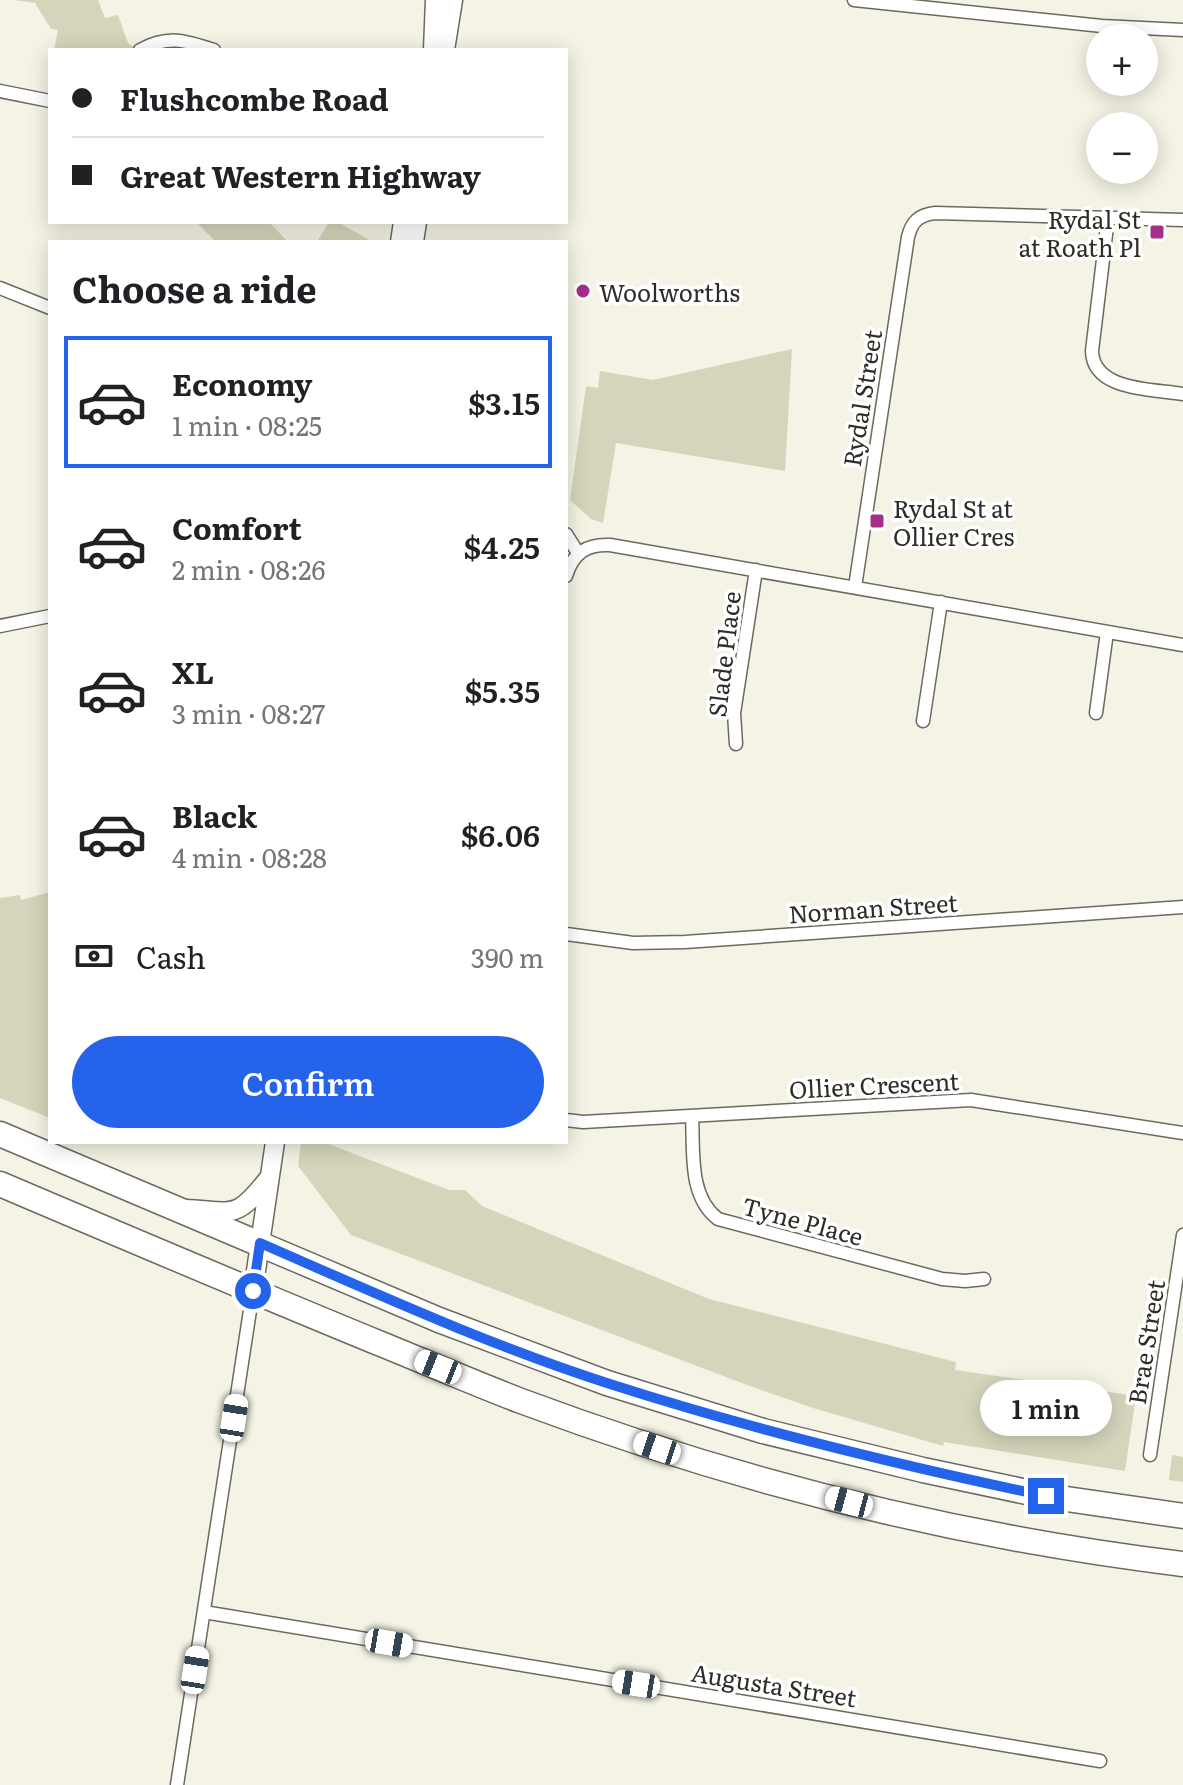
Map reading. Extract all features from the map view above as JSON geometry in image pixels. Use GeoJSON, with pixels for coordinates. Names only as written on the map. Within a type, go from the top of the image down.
{"type":"FeatureCollection","features":[{"type":"Feature","properties":{"kind":"highway"},"geometry":{"type":"LineString","coordinates":[[0,1134],[439,1320],[593,1378],[763,1431],[923,1470],[1046,1496],[1183,1516]]}},
{"type":"Feature","properties":{"kind":"highway"},"geometry":{"type":"LineString","coordinates":[[0,1184],[520,1401],[685,1457],[849,1502],[993,1534],[1183,1564]]}},
{"type":"Feature","properties":{"kind":"street"},"geometry":{"type":"LineString","coordinates":[[433,48],[435,0]]}},
{"type":"Feature","properties":{"kind":"street"},"geometry":{"type":"LineString","coordinates":[[445,48],[453,0]]}},
{"type":"Feature","properties":{"kind":"street"},"geometry":{"type":"LineString","coordinates":[[854,0],[1102,26],[1183,30]]}},
{"type":"Feature","properties":{"kind":"street"},"geometry":{"type":"LineString","coordinates":[[144,48],[157,41],[184,40],[208,48]]}},
{"type":"Feature","properties":{"kind":"street"},"geometry":{"type":"LineString","coordinates":[[0,91],[48,101]]}},
{"type":"Feature","properties":{"kind":"street","name":"Rydal Street"},"geometry":{"type":"LineString","coordinates":[[855,587],[908,237],[914,215],[1183,220]]}},
{"type":"Feature","properties":{"kind":"street"},"geometry":{"type":"LineString","coordinates":[[1108,218],[1092,351],[1092,375],[1183,394]]}},
{"type":"Feature","properties":{"kind":"street"},"geometry":{"type":"LineString","coordinates":[[0,288],[48,307]]}},
{"type":"Feature","properties":{"kind":"street"},"geometry":{"type":"LineString","coordinates":[[568,537],[578,553]]}},
{"type":"Feature","properties":{"kind":"street"},"geometry":{"type":"LineString","coordinates":[[568,570],[578,553],[590,546],[610,545],[1183,645]]}},
{"type":"Feature","properties":{"kind":"street","name":"Slade Place"},"geometry":{"type":"LineString","coordinates":[[736,744],[734,713],[756,570]]}},
{"type":"Feature","properties":{"kind":"street"},"geometry":{"type":"LineString","coordinates":[[923,721],[941,602]]}},
{"type":"Feature","properties":{"kind":"street"},"geometry":{"type":"LineString","coordinates":[[0,626],[48,616]]}},
{"type":"Feature","properties":{"kind":"street"},"geometry":{"type":"LineString","coordinates":[[1096,713],[1107,632]]}},
{"type":"Feature","properties":{"kind":"street","name":"Norman Street"},"geometry":{"type":"LineString","coordinates":[[568,934],[633,943],[685,942],[1183,907]]}},
{"type":"Feature","properties":{"kind":"street","name":"Ollier Crescent"},"geometry":{"type":"LineString","coordinates":[[568,1120],[593,1122],[971,1100],[1183,1133]]}},
{"type":"Feature","properties":{"kind":"street","name":"Tyne Place"},"geometry":{"type":"LineString","coordinates":[[692,1117],[697,1190],[705,1207],[718,1219],[942,1279],[984,1279]]}},
{"type":"Feature","properties":{"kind":"street"},"geometry":{"type":"LineString","coordinates":[[177,1785],[275,1144]]}},
{"type":"Feature","properties":{"kind":"street"},"geometry":{"type":"LineString","coordinates":[[177,1208],[222,1213],[236,1211],[250,1202],[270,1176]]}},
{"type":"Feature","properties":{"kind":"street","name":"Brae Street"},"geometry":{"type":"LineString","coordinates":[[1150,1455],[1178,1309],[1183,1235]]}},
{"type":"Feature","properties":{"kind":"street","name":"Augusta Street"},"geometry":{"type":"LineString","coordinates":[[204,1612],[1100,1761]]}},
{"type":"Feature","properties":{"kind":"green space"},"geometry":{"type":"Polygon","coordinates":[[[14,0],[98,0],[105,18],[118,15],[128,43],[136,48],[54,48],[58,30],[51,29],[35,3],[14,0]]]}},
{"type":"Feature","properties":{"kind":"green space"},"geometry":{"type":"Polygon","coordinates":[[[198,224],[271,224],[286,240],[214,240],[198,224]]]}},
{"type":"Feature","properties":{"kind":"green space"},"geometry":{"type":"Polygon","coordinates":[[[328,224],[342,224],[370,240],[318,240],[328,224]]]}},
{"type":"Feature","properties":{"kind":"green space"},"geometry":{"type":"Polygon","coordinates":[[[792,349],[785,471],[616,443],[603,523],[591,519],[570,500],[586,386],[598,388],[600,371],[653,380],[792,349]]]}},
{"type":"Feature","properties":{"kind":"green space"},"geometry":{"type":"Polygon","coordinates":[[[48,893],[48,1117],[0,1098],[0,898],[20,895],[21,900],[48,893]]]}},
{"type":"Feature","properties":{"kind":"green space"},"geometry":{"type":"Polygon","coordinates":[[[301,1144],[328,1144],[449,1190],[465,1190],[482,1206],[709,1299],[956,1362],[955,1370],[1136,1396],[1125,1471],[944,1442],[943,1446],[747,1385],[351,1235],[298,1166],[301,1144]]]}},
{"type":"Feature","properties":{"kind":"green space"},"geometry":{"type":"Polygon","coordinates":[[[1172,1455],[1183,1457],[1183,1482],[1169,1480],[1172,1455]]]}},
{"type":"Feature","properties":{"kind":"place","name":"Rydal St at Roath Pl"},"geometry":{"type":"Point","coordinates":[1157,232]}},
{"type":"Feature","properties":{"kind":"place","name":"Woolworths"},"geometry":{"type":"Point","coordinates":[583,291]}},
{"type":"Feature","properties":{"kind":"place","name":"Rydal St at Ollier Cres"},"geometry":{"type":"Point","coordinates":[877,521]}},
{"type":"Feature","properties":{"kind":"route"},"geometry":{"type":"LineString","coordinates":[[253,1291],[260,1243],[439,1320],[607,1383],[763,1431],[1046,1496]]}}]}
